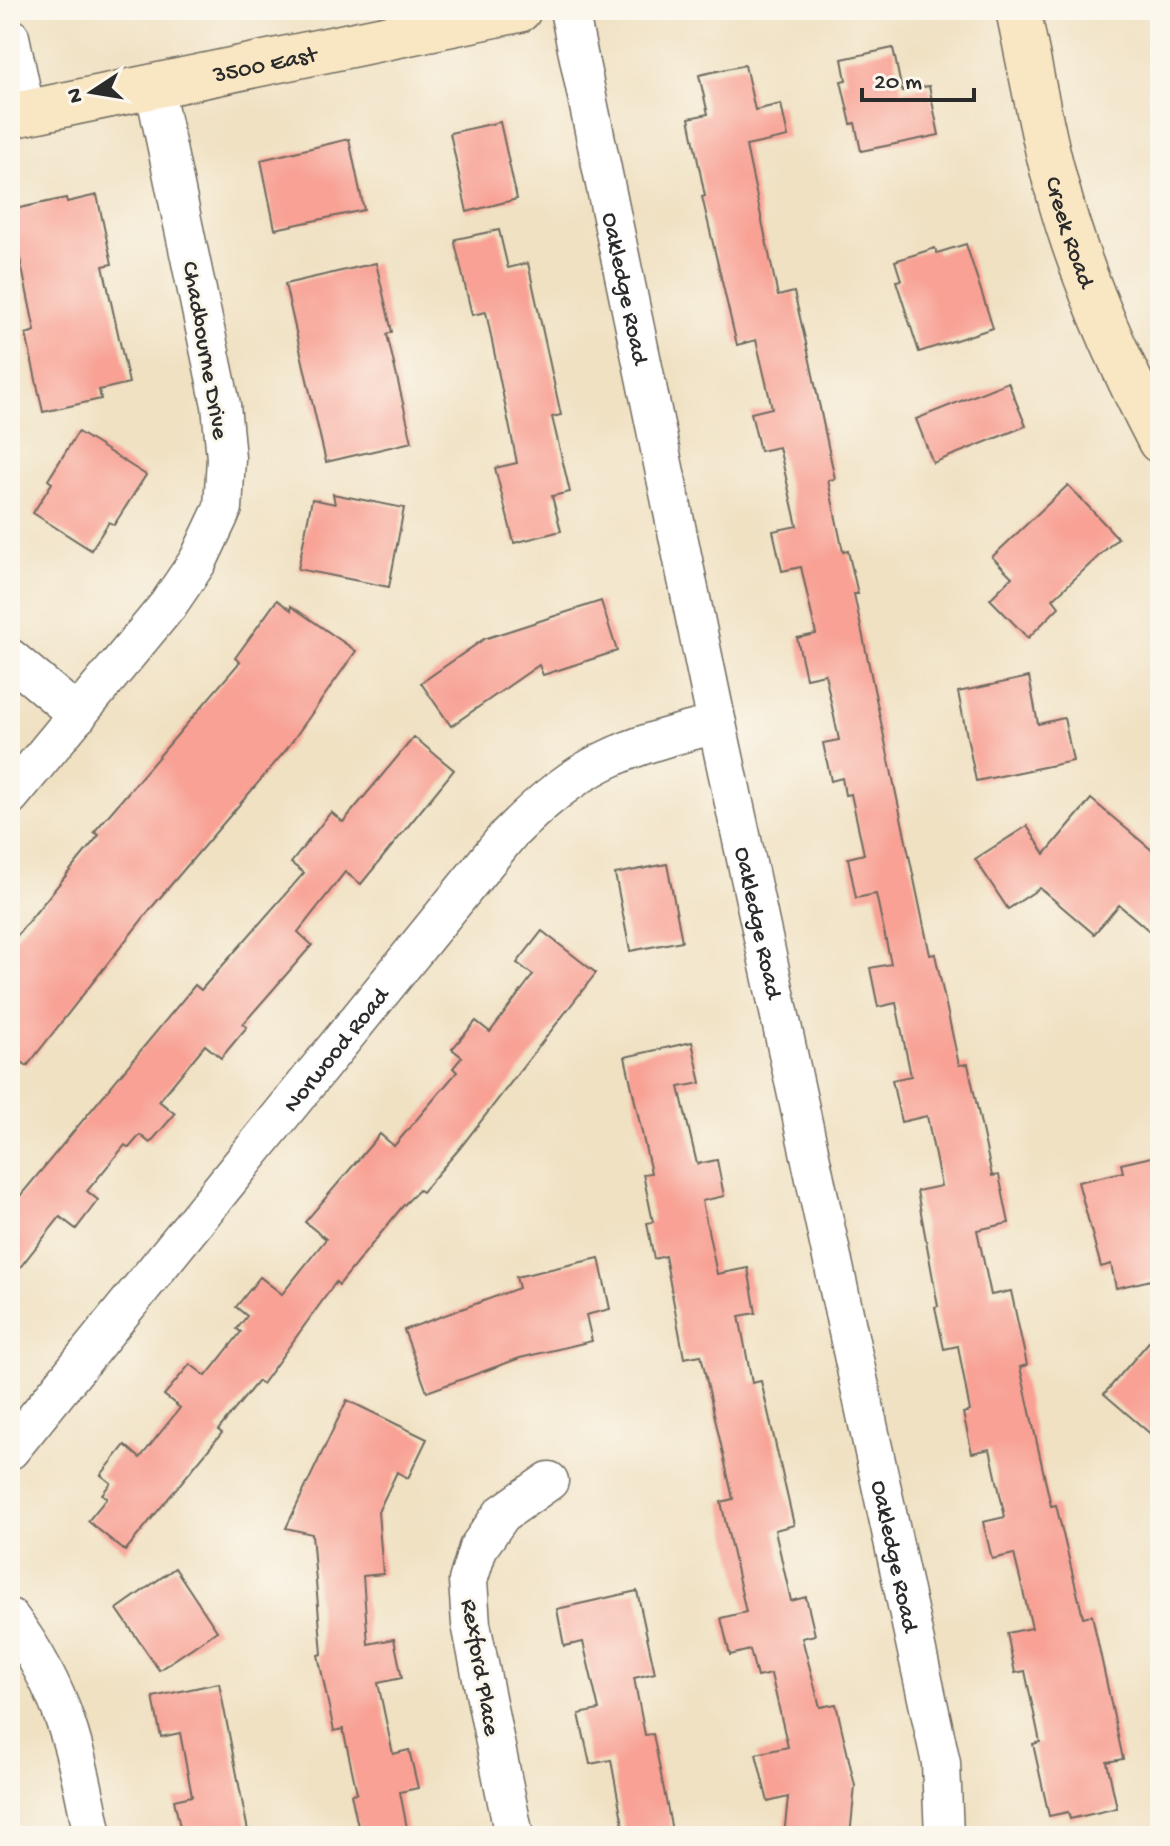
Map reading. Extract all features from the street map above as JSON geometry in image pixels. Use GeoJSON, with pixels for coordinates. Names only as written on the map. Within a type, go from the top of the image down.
{"type":"FeatureCollection","features":[{"type":"Feature","properties":{"kind":"main road","name":"3500 East"},"geometry":{"type":"LineString","coordinates":[[18,115],[519,10]]}},
{"type":"Feature","properties":{"kind":"main road","name":"Creek Road"},"geometry":{"type":"LineString","coordinates":[[1018,10],[1056,183],[1074,245],[1121,367],[1160,441]]}},
{"type":"Feature","properties":{"kind":"street","name":"Oakledge Road"},"geometry":{"type":"LineString","coordinates":[[569,10],[717,724],[941,1763],[944,1836]]}},
{"type":"Feature","properties":{"kind":"street"},"geometry":{"type":"LineString","coordinates":[[10,37],[18,115]]}},
{"type":"Feature","properties":{"kind":"street","name":"Chadbourne Drive"},"geometry":{"type":"LineString","coordinates":[[10,796],[168,605],[198,561],[223,508],[226,458],[221,405],[154,86]]}},
{"type":"Feature","properties":{"kind":"street"},"geometry":{"type":"LineString","coordinates":[[10,658],[78,715]]}},
{"type":"Feature","properties":{"kind":"street","name":"Norwood Road"},"geometry":{"type":"LineString","coordinates":[[10,1450],[508,835],[540,803],[592,764],[648,741],[717,724]]}},
{"type":"Feature","properties":{"kind":"street","name":"Rexford Place"},"geometry":{"type":"LineString","coordinates":[[514,1836],[471,1624],[468,1581],[478,1548],[502,1514],[549,1481]]}},
{"type":"Feature","properties":{"kind":"street"},"geometry":{"type":"LineString","coordinates":[[10,1618],[52,1682],[65,1714],[93,1836]]}},
{"type":"Feature","properties":{"kind":"building"},"geometry":{"type":"Polygon","coordinates":[[[893,48],[902,91],[929,86],[939,135],[861,151],[841,81],[846,80],[842,59],[893,48]]]}},
{"type":"Feature","properties":{"kind":"building"},"geometry":{"type":"Polygon","coordinates":[[[745,65],[755,110],[781,104],[788,137],[746,146],[778,296],[794,292],[809,356],[835,479],[828,480],[843,552],[848,551],[858,594],[854,594],[930,955],[935,954],[959,1065],[968,1064],[992,1176],[999,1175],[1009,1223],[977,1230],[991,1295],[1011,1291],[1027,1365],[1020,1367],[1051,1506],[1056,1505],[1083,1617],[1092,1615],[1123,1759],[1107,1762],[1117,1808],[1070,1819],[1068,1812],[1049,1816],[1033,1744],[1040,1742],[1025,1671],[1015,1673],[1007,1633],[1032,1628],[1014,1554],[992,1559],[983,1522],[1005,1517],[990,1449],[972,1453],[963,1413],[970,1411],[958,1346],[944,1349],[935,1307],[938,1306],[917,1191],[941,1186],[927,1116],[901,1122],[892,1080],[911,1076],[896,1003],[878,1007],[870,968],[891,964],[876,894],[856,898],[848,858],[864,854],[851,794],[845,795],[842,778],[831,781],[823,743],[839,740],[825,674],[806,678],[797,638],[816,634],[801,567],[782,571],[773,531],[797,526],[779,447],[760,451],[751,413],[772,408],[756,340],[737,345],[702,197],[705,196],[689,118],[708,114],[699,75],[745,65]]]}},
{"type":"Feature","properties":{"kind":"building"},"geometry":{"type":"Polygon","coordinates":[[[500,122],[517,199],[467,212],[450,133],[500,122]]]}},
{"type":"Feature","properties":{"kind":"building"},"geometry":{"type":"Polygon","coordinates":[[[349,139],[364,210],[275,229],[261,160],[349,139]]]}},
{"type":"Feature","properties":{"kind":"building"},"geometry":{"type":"Polygon","coordinates":[[[97,195],[112,264],[103,266],[129,383],[99,390],[101,399],[43,412],[26,334],[35,331],[10,210],[97,195]]]}},
{"type":"Feature","properties":{"kind":"building"},"geometry":{"type":"Polygon","coordinates":[[[499,230],[508,268],[528,263],[561,415],[552,417],[570,492],[552,496],[561,531],[514,543],[495,468],[517,463],[486,312],[472,315],[455,243],[456,239],[499,230]]]}},
{"type":"Feature","properties":{"kind":"building"},"geometry":{"type":"Polygon","coordinates":[[[966,244],[993,328],[919,352],[896,281],[901,280],[895,261],[935,248],[937,253],[966,244]]]}},
{"type":"Feature","properties":{"kind":"building"},"geometry":{"type":"Polygon","coordinates":[[[376,263],[392,332],[387,334],[412,442],[326,462],[285,284],[376,263]]]}},
{"type":"Feature","properties":{"kind":"building"},"geometry":{"type":"Polygon","coordinates":[[[1008,382],[1026,426],[933,463],[916,419],[1008,382]]]}},
{"type":"Feature","properties":{"kind":"building"},"geometry":{"type":"Polygon","coordinates":[[[78,432],[146,475],[114,525],[109,522],[91,550],[33,513],[52,483],[48,480],[78,432]]]}},
{"type":"Feature","properties":{"kind":"building"},"geometry":{"type":"Polygon","coordinates":[[[1068,485],[1118,538],[1053,599],[1059,607],[1028,638],[990,599],[1012,577],[992,557],[1068,485]]]}},
{"type":"Feature","properties":{"kind":"building"},"geometry":{"type":"Polygon","coordinates":[[[333,494],[404,508],[389,587],[298,569],[312,499],[335,504],[333,494]]]}},
{"type":"Feature","properties":{"kind":"building"},"geometry":{"type":"Polygon","coordinates":[[[277,600],[291,610],[291,606],[356,651],[286,750],[152,907],[27,1066],[10,1052],[10,944],[99,835],[94,832],[240,662],[235,658],[277,600]]]}},
{"type":"Feature","properties":{"kind":"building"},"geometry":{"type":"Polygon","coordinates":[[[601,601],[617,651],[543,675],[539,665],[451,726],[421,683],[484,639],[601,601]]]}},
{"type":"Feature","properties":{"kind":"building"},"geometry":{"type":"Polygon","coordinates":[[[1029,677],[1038,724],[1064,718],[1073,761],[976,781],[958,692],[1029,677]]]}},
{"type":"Feature","properties":{"kind":"building"},"geometry":{"type":"Polygon","coordinates":[[[414,737],[454,770],[361,884],[345,872],[298,932],[312,945],[243,1024],[247,1027],[221,1058],[205,1045],[159,1101],[175,1114],[150,1143],[140,1135],[129,1148],[125,1145],[87,1191],[98,1200],[76,1229],[60,1217],[10,1280],[10,1208],[195,985],[201,990],[304,873],[291,863],[331,812],[343,822],[414,737]]]}},
{"type":"Feature","properties":{"kind":"building"},"geometry":{"type":"Polygon","coordinates":[[[1091,799],[1160,857],[1160,940],[1119,905],[1094,934],[1040,888],[1008,909],[975,859],[1027,826],[1045,854],[1091,799]]]}},
{"type":"Feature","properties":{"kind":"building"},"geometry":{"type":"Polygon","coordinates":[[[667,864],[682,941],[630,951],[615,874],[667,864]]]}},
{"type":"Feature","properties":{"kind":"building"},"geometry":{"type":"Polygon","coordinates":[[[542,931],[596,973],[460,1148],[422,1192],[419,1190],[402,1207],[339,1285],[336,1282],[262,1384],[258,1381],[218,1430],[222,1433],[125,1551],[88,1521],[107,1498],[102,1494],[111,1483],[101,1475],[125,1445],[140,1458],[180,1408],[164,1395],[190,1364],[206,1376],[241,1332],[237,1329],[247,1316],[236,1307],[260,1277],[282,1294],[326,1239],[305,1222],[380,1134],[394,1146],[457,1072],[453,1068],[462,1057],[452,1049],[476,1021],[490,1032],[533,975],[517,963],[542,931]]]}},
{"type":"Feature","properties":{"kind":"building"},"geometry":{"type":"Polygon","coordinates":[[[692,1042],[701,1083],[679,1087],[697,1164],[717,1160],[724,1196],[702,1201],[717,1274],[748,1268],[756,1313],[739,1316],[752,1383],[761,1381],[794,1525],[775,1530],[791,1601],[806,1597],[815,1635],[802,1638],[820,1707],[836,1704],[855,1786],[850,1836],[784,1836],[788,1797],[768,1802],[756,1754],[788,1747],[771,1674],[757,1677],[750,1650],[730,1655],[721,1618],[746,1612],[721,1502],[733,1499],[701,1355],[684,1358],[665,1256],[654,1259],[647,1223],[653,1222],[643,1174],[651,1173],[625,1057],[692,1042]]]}},
{"type":"Feature","properties":{"kind":"building"},"geometry":{"type":"Polygon","coordinates":[[[1160,1155],[1160,1218],[1154,1219],[1160,1246],[1160,1278],[1116,1288],[1111,1264],[1101,1267],[1078,1182],[1123,1172],[1121,1164],[1160,1155]]]}},
{"type":"Feature","properties":{"kind":"building"},"geometry":{"type":"Polygon","coordinates":[[[599,1258],[610,1309],[586,1315],[592,1341],[520,1358],[427,1392],[404,1330],[519,1288],[516,1277],[599,1258]]]}},
{"type":"Feature","properties":{"kind":"building"},"geometry":{"type":"Polygon","coordinates":[[[1160,1329],[1160,1442],[1104,1394],[1160,1329]]]}},
{"type":"Feature","properties":{"kind":"building"},"geometry":{"type":"Polygon","coordinates":[[[347,1400],[427,1439],[408,1478],[397,1472],[378,1512],[383,1574],[363,1576],[368,1644],[394,1639],[402,1678],[378,1683],[393,1754],[409,1750],[418,1788],[400,1792],[407,1828],[372,1836],[360,1836],[351,1794],[357,1793],[343,1729],[334,1731],[318,1655],[322,1654],[312,1534],[286,1528],[347,1400]]]}},
{"type":"Feature","properties":{"kind":"building"},"geometry":{"type":"Polygon","coordinates":[[[175,1568],[217,1631],[159,1670],[117,1609],[175,1568]]]}},
{"type":"Feature","properties":{"kind":"building"},"geometry":{"type":"Polygon","coordinates":[[[637,1591],[655,1673],[634,1678],[645,1735],[653,1734],[673,1836],[625,1836],[611,1760],[590,1764],[579,1714],[599,1710],[583,1642],[564,1646],[557,1609],[637,1591]]]}},
{"type":"Feature","properties":{"kind":"building"},"geometry":{"type":"Polygon","coordinates":[[[219,1683],[249,1836],[182,1836],[174,1800],[192,1796],[180,1733],[161,1737],[153,1697],[219,1683]]]}}]}
